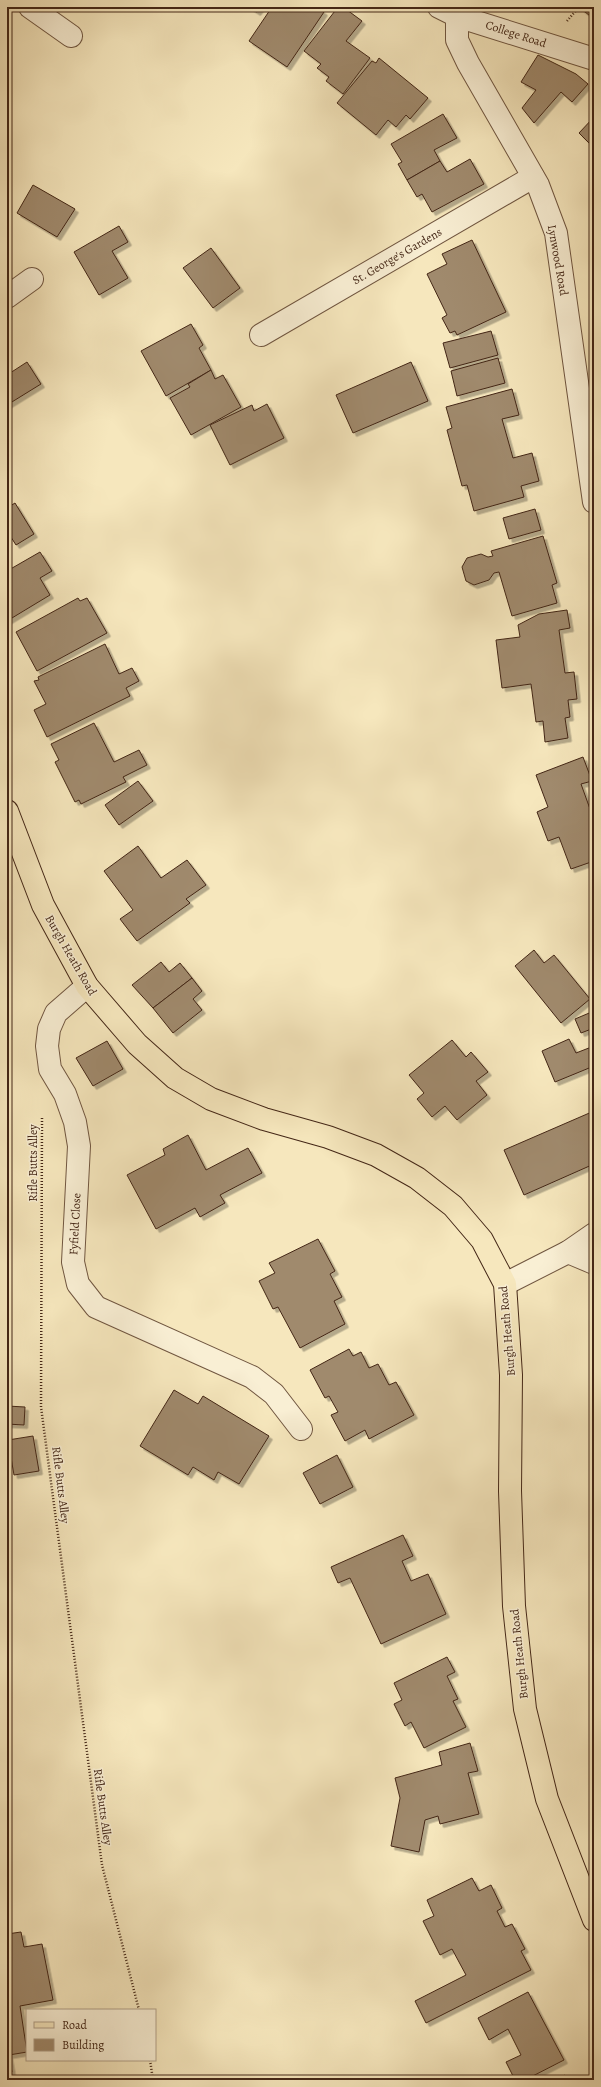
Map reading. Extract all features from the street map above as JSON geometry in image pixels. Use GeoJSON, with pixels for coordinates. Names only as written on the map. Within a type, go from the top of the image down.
{"type":"FeatureCollection","features":[{"type":"Feature","properties":{"kind":"main road","name":"Burgh Heath Road"},"geometry":{"type":"LineString","coordinates":[[7,811],[43,905],[87,986],[137,1044],[176,1078],[211,1098],[264,1119],[328,1138],[376,1155],[417,1178],[458,1211],[482,1240],[505,1284],[511,1375],[510,1491],[514,1606],[525,1709],[547,1799],[594,1920]]}},
{"type":"Feature","properties":{"kind":"street"},"geometry":{"type":"LineString","coordinates":[[30,7],[70,36]]}},
{"type":"Feature","properties":{"kind":"street","name":"College Road"},"geometry":{"type":"LineString","coordinates":[[448,11],[594,59]]}},
{"type":"Feature","properties":{"kind":"street","name":"Lynwood Road"},"geometry":{"type":"LineString","coordinates":[[448,11],[457,40],[538,185],[556,232],[594,502]]}},
{"type":"Feature","properties":{"kind":"street","name":"St. George's Gardens"},"geometry":{"type":"LineString","coordinates":[[261,335],[533,177]]}},
{"type":"Feature","properties":{"kind":"street"},"geometry":{"type":"LineString","coordinates":[[7,297],[32,279]]}},
{"type":"Feature","properties":{"kind":"street","name":"Fyfield Close"},"geometry":{"type":"LineString","coordinates":[[87,986],[56,1013],[49,1029],[47,1046],[50,1069],[65,1094],[75,1122],[80,1146],[73,1262],[78,1284],[96,1307],[252,1378],[274,1394],[301,1429]]}},
{"type":"Feature","properties":{"kind":"street"},"geometry":{"type":"LineString","coordinates":[[505,1284],[568,1252],[594,1234]]}},
{"type":"Feature","properties":{"kind":"street"},"geometry":{"type":"LineString","coordinates":[[568,1252],[594,1263]]}},
{"type":"Feature","properties":{"kind":"path","name":"Rifle Butts Alley"},"geometry":{"type":"LineString","coordinates":[[42,1110],[41,1407],[102,1864],[140,2009]]}},
{"type":"Feature","properties":{"kind":"path"},"geometry":{"type":"LineString","coordinates":[[150,2061],[153,2080]]}},
{"type":"Feature","properties":{"kind":"building"},"geometry":{"type":"Polygon","coordinates":[[[249,7],[261,7],[257,12],[249,7]]]}},
{"type":"Feature","properties":{"kind":"building"},"geometry":{"type":"Polygon","coordinates":[[[272,7],[317,7],[324,12],[287,67],[249,41],[272,7]]]}},
{"type":"Feature","properties":{"kind":"building"},"geometry":{"type":"Polygon","coordinates":[[[338,7],[343,7],[362,21],[346,41],[370,58],[343,94],[326,81],[329,77],[317,68],[321,64],[304,51],[338,7]]]}},
{"type":"Feature","properties":{"kind":"building"},"geometry":{"type":"Polygon","coordinates":[[[594,7],[594,19],[580,8],[594,7]]]}},
{"type":"Feature","properties":{"kind":"building"},"geometry":{"type":"Polygon","coordinates":[[[538,55],[576,74],[588,84],[572,102],[561,92],[534,123],[522,108],[536,90],[521,82],[538,55]]]}},
{"type":"Feature","properties":{"kind":"building"},"geometry":{"type":"Polygon","coordinates":[[[379,58],[428,98],[410,119],[406,115],[396,127],[388,120],[376,135],[337,103],[372,61],[376,63],[379,58]]]}},
{"type":"Feature","properties":{"kind":"building"},"geometry":{"type":"Polygon","coordinates":[[[443,114],[457,138],[434,150],[440,161],[407,180],[398,164],[402,162],[391,144],[443,114]]]}},
{"type":"Feature","properties":{"kind":"building"},"geometry":{"type":"Polygon","coordinates":[[[594,117],[594,148],[579,133],[594,117]]]}},
{"type":"Feature","properties":{"kind":"building"},"geometry":{"type":"Polygon","coordinates":[[[470,159],[484,184],[432,212],[422,194],[417,197],[407,180],[440,161],[447,172],[470,159]]]}},
{"type":"Feature","properties":{"kind":"building"},"geometry":{"type":"Polygon","coordinates":[[[33,185],[75,209],[57,237],[17,213],[33,185]]]}},
{"type":"Feature","properties":{"kind":"building"},"geometry":{"type":"Polygon","coordinates":[[[119,226],[128,242],[112,251],[128,278],[99,295],[74,252],[119,226]]]}},
{"type":"Feature","properties":{"kind":"building"},"geometry":{"type":"Polygon","coordinates":[[[472,240],[506,312],[457,335],[455,331],[450,333],[442,318],[447,315],[427,274],[447,264],[442,254],[472,240]]]}},
{"type":"Feature","properties":{"kind":"building"},"geometry":{"type":"Polygon","coordinates":[[[211,248],[240,288],[213,308],[183,268],[211,248]]]}},
{"type":"Feature","properties":{"kind":"building"},"geometry":{"type":"Polygon","coordinates":[[[191,324],[203,345],[199,348],[211,370],[166,396],[141,351],[191,324]]]}},
{"type":"Feature","properties":{"kind":"building"},"geometry":{"type":"Polygon","coordinates":[[[491,331],[498,355],[450,368],[443,343],[491,331]]]}},
{"type":"Feature","properties":{"kind":"building"},"geometry":{"type":"Polygon","coordinates":[[[498,358],[505,383],[457,396],[451,371],[498,358]]]}},
{"type":"Feature","properties":{"kind":"building"},"geometry":{"type":"Polygon","coordinates":[[[27,362],[41,384],[7,405],[7,375],[27,362]]]}},
{"type":"Feature","properties":{"kind":"building"},"geometry":{"type":"Polygon","coordinates":[[[411,362],[428,401],[353,433],[336,395],[411,362]]]}},
{"type":"Feature","properties":{"kind":"building"},"geometry":{"type":"Polygon","coordinates":[[[211,370],[215,379],[223,375],[241,407],[191,435],[170,398],[190,387],[188,384],[211,370]]]}},
{"type":"Feature","properties":{"kind":"building"},"geometry":{"type":"Polygon","coordinates":[[[512,389],[519,415],[502,419],[513,458],[532,453],[539,481],[521,486],[524,497],[474,511],[467,485],[462,486],[447,430],[452,428],[446,407],[512,389]]]}},
{"type":"Feature","properties":{"kind":"building"},"geometry":{"type":"Polygon","coordinates":[[[267,404],[284,438],[230,465],[210,425],[252,405],[254,411],[267,404]]]}},
{"type":"Feature","properties":{"kind":"building"},"geometry":{"type":"Polygon","coordinates":[[[15,503],[34,534],[16,545],[9,534],[7,535],[7,508],[15,503]]]}},
{"type":"Feature","properties":{"kind":"building"},"geometry":{"type":"Polygon","coordinates":[[[535,509],[541,530],[509,539],[503,518],[535,509]]]}},
{"type":"Feature","properties":{"kind":"building"},"geometry":{"type":"Polygon","coordinates":[[[543,536],[557,583],[552,585],[557,603],[512,616],[499,572],[494,573],[489,580],[474,585],[466,581],[462,567],[467,558],[481,554],[488,557],[493,556],[491,551],[543,536]]]}},
{"type":"Feature","properties":{"kind":"building"},"geometry":{"type":"Polygon","coordinates":[[[40,552],[52,571],[40,578],[50,595],[7,621],[7,571],[40,552]]]}},
{"type":"Feature","properties":{"kind":"building"},"geometry":{"type":"Polygon","coordinates":[[[78,598],[80,601],[87,598],[107,633],[37,671],[16,632],[78,598]]]}},
{"type":"Feature","properties":{"kind":"building"},"geometry":{"type":"Polygon","coordinates":[[[567,610],[570,628],[559,630],[565,673],[574,672],[577,699],[568,700],[570,717],[565,718],[568,738],[545,742],[543,721],[536,722],[531,684],[502,688],[496,640],[520,637],[518,625],[539,614],[567,610]]]}},
{"type":"Feature","properties":{"kind":"building"},"geometry":{"type":"Polygon","coordinates":[[[105,644],[119,674],[132,668],[139,681],[126,688],[130,696],[47,737],[34,710],[46,704],[34,681],[39,680],[38,677],[105,644]]]}},
{"type":"Feature","properties":{"kind":"building"},"geometry":{"type":"Polygon","coordinates":[[[94,723],[114,762],[139,750],[147,765],[123,777],[126,782],[81,804],[79,800],[75,802],[55,762],[59,760],[51,744],[94,723]]]}},
{"type":"Feature","properties":{"kind":"building"},"geometry":{"type":"Polygon","coordinates":[[[583,757],[592,781],[581,784],[594,820],[594,829],[590,831],[594,842],[594,861],[571,869],[559,837],[548,841],[537,812],[548,807],[536,775],[583,757]]]}},
{"type":"Feature","properties":{"kind":"building"},"geometry":{"type":"Polygon","coordinates":[[[138,781],[153,801],[119,825],[105,805],[138,781]]]}},
{"type":"Feature","properties":{"kind":"building"},"geometry":{"type":"Polygon","coordinates":[[[138,846],[161,878],[187,860],[206,885],[186,899],[190,903],[137,941],[120,919],[133,910],[104,871],[138,846]]]}},
{"type":"Feature","properties":{"kind":"building"},"geometry":{"type":"Polygon","coordinates":[[[534,950],[544,963],[554,955],[590,999],[561,1023],[515,966],[534,950]]]}},
{"type":"Feature","properties":{"kind":"building"},"geometry":{"type":"Polygon","coordinates":[[[161,962],[169,972],[180,963],[192,978],[153,1008],[132,985],[161,962]]]}},
{"type":"Feature","properties":{"kind":"building"},"geometry":{"type":"Polygon","coordinates":[[[192,978],[202,991],[193,999],[202,1010],[173,1033],[153,1008],[192,978]]]}},
{"type":"Feature","properties":{"kind":"building"},"geometry":{"type":"Polygon","coordinates":[[[594,1011],[594,1028],[581,1033],[575,1019],[594,1011]]]}},
{"type":"Feature","properties":{"kind":"building"},"geometry":{"type":"Polygon","coordinates":[[[569,1039],[576,1053],[594,1046],[594,1066],[555,1082],[542,1051],[569,1039]]]}},
{"type":"Feature","properties":{"kind":"building"},"geometry":{"type":"Polygon","coordinates":[[[452,1040],[466,1057],[471,1052],[488,1072],[476,1081],[487,1095],[457,1120],[445,1106],[432,1117],[417,1099],[424,1093],[409,1075],[452,1040]]]}},
{"type":"Feature","properties":{"kind":"building"},"geometry":{"type":"Polygon","coordinates":[[[107,1041],[123,1069],[93,1086],[76,1058],[107,1041]]]}},
{"type":"Feature","properties":{"kind":"building"},"geometry":{"type":"Polygon","coordinates":[[[594,1111],[594,1164],[524,1195],[504,1150],[594,1111]]]}},
{"type":"Feature","properties":{"kind":"building"},"geometry":{"type":"Polygon","coordinates":[[[188,1135],[206,1170],[248,1148],[262,1173],[220,1195],[225,1203],[200,1217],[195,1208],[156,1229],[127,1175],[165,1155],[163,1149],[188,1135]]]}},
{"type":"Feature","properties":{"kind":"building"},"geometry":{"type":"Polygon","coordinates":[[[318,1239],[335,1271],[330,1274],[342,1297],[334,1301],[345,1324],[300,1348],[278,1307],[273,1309],[259,1281],[275,1273],[269,1263],[318,1239]]]}},
{"type":"Feature","properties":{"kind":"building"},"geometry":{"type":"Polygon","coordinates":[[[349,1349],[353,1356],[361,1352],[369,1368],[378,1364],[389,1385],[396,1382],[414,1415],[369,1439],[365,1430],[345,1441],[331,1415],[338,1412],[329,1396],[325,1398],[310,1370],[349,1349]]]}},
{"type":"Feature","properties":{"kind":"building"},"geometry":{"type":"Polygon","coordinates":[[[174,1390],[198,1404],[203,1396],[269,1436],[239,1484],[218,1472],[214,1480],[193,1467],[188,1475],[140,1446],[174,1390]]]}},
{"type":"Feature","properties":{"kind":"building"},"geometry":{"type":"Polygon","coordinates":[[[7,1406],[25,1407],[24,1425],[7,1424],[7,1406]]]}},
{"type":"Feature","properties":{"kind":"building"},"geometry":{"type":"Polygon","coordinates":[[[33,1436],[39,1471],[14,1475],[8,1440],[33,1436]]]}},
{"type":"Feature","properties":{"kind":"building"},"geometry":{"type":"Polygon","coordinates":[[[337,1455],[353,1487],[320,1504],[303,1473],[337,1455]]]}},
{"type":"Feature","properties":{"kind":"building"},"geometry":{"type":"Polygon","coordinates":[[[403,1535],[413,1556],[402,1561],[411,1581],[428,1574],[446,1614],[381,1644],[350,1578],[338,1583],[331,1567],[403,1535]]]}},
{"type":"Feature","properties":{"kind":"building"},"geometry":{"type":"Polygon","coordinates":[[[447,1657],[455,1672],[447,1676],[458,1699],[453,1701],[466,1727],[424,1748],[411,1722],[405,1726],[394,1704],[402,1700],[394,1683],[447,1657]]]}},
{"type":"Feature","properties":{"kind":"building"},"geometry":{"type":"Polygon","coordinates":[[[470,1743],[478,1771],[468,1773],[479,1814],[440,1824],[438,1816],[425,1820],[419,1852],[391,1846],[400,1798],[395,1778],[442,1765],[439,1752],[470,1743]]]}},
{"type":"Feature","properties":{"kind":"building"},"geometry":{"type":"Polygon","coordinates":[[[472,1878],[479,1891],[491,1885],[502,1908],[497,1911],[505,1927],[512,1924],[525,1949],[521,1951],[531,1970],[426,2023],[415,2001],[466,1975],[452,1949],[440,1955],[423,1921],[434,1916],[427,1900],[472,1878]]]}},
{"type":"Feature","properties":{"kind":"building"},"geometry":{"type":"Polygon","coordinates":[[[21,1932],[24,1947],[42,1944],[53,2000],[20,2006],[26,2052],[9,2055],[12,2072],[7,2073],[7,1934],[21,1932]]]}},
{"type":"Feature","properties":{"kind":"building"},"geometry":{"type":"Polygon","coordinates":[[[528,1992],[564,2060],[525,2080],[515,2080],[506,2062],[521,2055],[508,2029],[489,2040],[478,2018],[528,1992]]]}},
{"type":"Feature","properties":{"kind":"building"},"geometry":{"type":"Polygon","coordinates":[[[565,2075],[568,2080],[557,2080],[565,2075]]]}}]}
